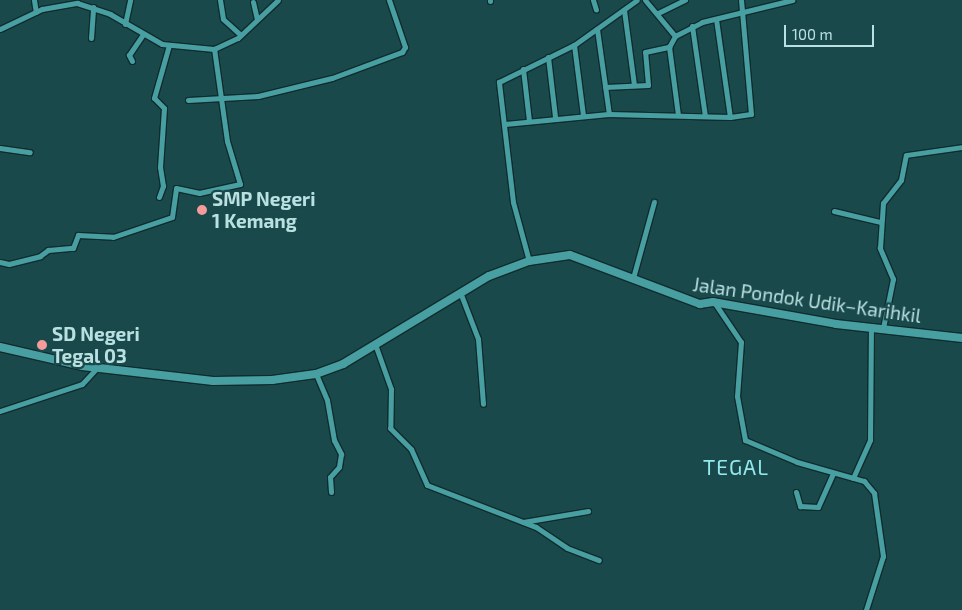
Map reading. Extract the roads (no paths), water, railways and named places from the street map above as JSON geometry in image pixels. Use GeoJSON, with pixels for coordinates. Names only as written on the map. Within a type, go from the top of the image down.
{"type":"FeatureCollection","features":[{"type":"Feature","properties":{"kind":"street"},"geometry":{"type":"LineString","coordinates":[[34,0],[36,12]]}},
{"type":"Feature","properties":{"kind":"street"},"geometry":{"type":"LineString","coordinates":[[125,24],[130,0]]}},
{"type":"Feature","properties":{"kind":"street"},"geometry":{"type":"LineString","coordinates":[[220,0],[223,20],[241,35]]}},
{"type":"Feature","properties":{"kind":"street"},"geometry":{"type":"LineString","coordinates":[[0,30],[36,12],[68,3],[89,4],[143,34],[169,45],[214,49],[241,35],[278,0]]}},
{"type":"Feature","properties":{"kind":"street"},"geometry":{"type":"LineString","coordinates":[[188,100],[224,100],[332,78],[405,50],[389,0]]}},
{"type":"Feature","properties":{"kind":"street"},"geometry":{"type":"LineString","coordinates":[[592,0],[596,10]]}},
{"type":"Feature","properties":{"kind":"street"},"geometry":{"type":"LineString","coordinates":[[528,261],[513,202],[499,82],[574,45],[637,0]]}},
{"type":"Feature","properties":{"kind":"street"},"geometry":{"type":"LineString","coordinates":[[645,0],[675,36]]}},
{"type":"Feature","properties":{"kind":"street"},"geometry":{"type":"LineString","coordinates":[[658,14],[685,0]]}},
{"type":"Feature","properties":{"kind":"street"},"geometry":{"type":"LineString","coordinates":[[505,124],[583,115],[730,117],[752,111],[741,0]]}},
{"type":"Feature","properties":{"kind":"street"},"geometry":{"type":"LineString","coordinates":[[678,115],[669,47],[675,36],[692,26],[792,0]]}},
{"type":"Feature","properties":{"kind":"street"},"geometry":{"type":"LineString","coordinates":[[253,2],[257,19]]}},
{"type":"Feature","properties":{"kind":"street"},"geometry":{"type":"LineString","coordinates":[[89,4],[91,38]]}},
{"type":"Feature","properties":{"kind":"street"},"geometry":{"type":"LineString","coordinates":[[624,10],[634,85]]}},
{"type":"Feature","properties":{"kind":"street"},"geometry":{"type":"LineString","coordinates":[[716,19],[730,117]]}},
{"type":"Feature","properties":{"kind":"street"},"geometry":{"type":"LineString","coordinates":[[692,26],[705,116]]}},
{"type":"Feature","properties":{"kind":"street"},"geometry":{"type":"LineString","coordinates":[[598,29],[609,114]]}},
{"type":"Feature","properties":{"kind":"street"},"geometry":{"type":"LineString","coordinates":[[132,61],[130,55],[143,34]]}},
{"type":"Feature","properties":{"kind":"street"},"geometry":{"type":"LineString","coordinates":[[159,197],[163,186],[160,167],[164,108],[154,98],[169,45]]}},
{"type":"Feature","properties":{"kind":"street"},"geometry":{"type":"LineString","coordinates":[[574,45],[583,115]]}},
{"type":"Feature","properties":{"kind":"street"},"geometry":{"type":"LineString","coordinates":[[605,87],[648,85],[646,52],[669,47]]}},
{"type":"Feature","properties":{"kind":"street"},"geometry":{"type":"LineString","coordinates":[[0,262],[9,264],[40,256],[48,250],[73,248],[78,235],[113,237],[172,217],[176,188],[199,194],[238,185],[227,141],[224,100],[214,49]]}},
{"type":"Feature","properties":{"kind":"street"},"geometry":{"type":"LineString","coordinates":[[548,57],[554,117]]}},
{"type":"Feature","properties":{"kind":"street"},"geometry":{"type":"LineString","coordinates":[[523,69],[529,121]]}},
{"type":"Feature","properties":{"kind":"street"},"geometry":{"type":"LineString","coordinates":[[882,328],[893,279],[880,248],[880,222],[883,203],[900,180],[906,155],[962,147]]}},
{"type":"Feature","properties":{"kind":"street"},"geometry":{"type":"LineString","coordinates":[[0,148],[30,152]]}},
{"type":"Feature","properties":{"kind":"street"},"geometry":{"type":"LineString","coordinates":[[633,278],[654,202]]}},
{"type":"Feature","properties":{"kind":"street"},"geometry":{"type":"LineString","coordinates":[[834,211],[880,222]]}},
{"type":"Feature","properties":{"kind":"street","name":"Jalan Pondok Udik–Karihkil"},"geometry":{"type":"LineString","coordinates":[[0,347],[97,368],[244,382],[316,374],[343,364],[460,291],[528,261],[570,255],[683,299],[871,327],[962,338]]}},
{"type":"Feature","properties":{"kind":"street"},"geometry":{"type":"LineString","coordinates":[[460,291],[478,339],[483,404]]}},
{"type":"Feature","properties":{"kind":"street"},"geometry":{"type":"LineString","coordinates":[[713,302],[740,342],[737,390],[743,437],[750,444],[833,474],[867,483],[874,493],[882,550],[866,610]]}},
{"type":"Feature","properties":{"kind":"street"},"geometry":{"type":"LineString","coordinates":[[853,478],[870,440],[871,327]]}},
{"type":"Feature","properties":{"kind":"street"},"geometry":{"type":"LineString","coordinates":[[375,344],[391,389],[390,428],[410,449],[426,484],[470,505],[522,522],[578,554],[599,560]]}},
{"type":"Feature","properties":{"kind":"street"},"geometry":{"type":"LineString","coordinates":[[0,411],[82,384],[97,368]]}},
{"type":"Feature","properties":{"kind":"street"},"geometry":{"type":"LineString","coordinates":[[316,374],[341,454],[340,467],[330,477],[331,492]]}},
{"type":"Feature","properties":{"kind":"street"},"geometry":{"type":"LineString","coordinates":[[796,492],[800,506],[818,507],[833,474]]}},
{"type":"Feature","properties":{"kind":"street"},"geometry":{"type":"LineString","coordinates":[[522,522],[588,511]]}},
{"type":"Feature","properties":{"kind":"place","name":"SMP Negeri 1 Kemang"},"geometry":{"type":"Point","coordinates":[202,210]}},
{"type":"Feature","properties":{"kind":"place","name":"SD Negeri Tegal 03"},"geometry":{"type":"Point","coordinates":[42,345]}},
{"type":"Feature","properties":{"kind":"district","name":"TEGAL"},"geometry":{"type":"Point","coordinates":[736,467]}}]}
